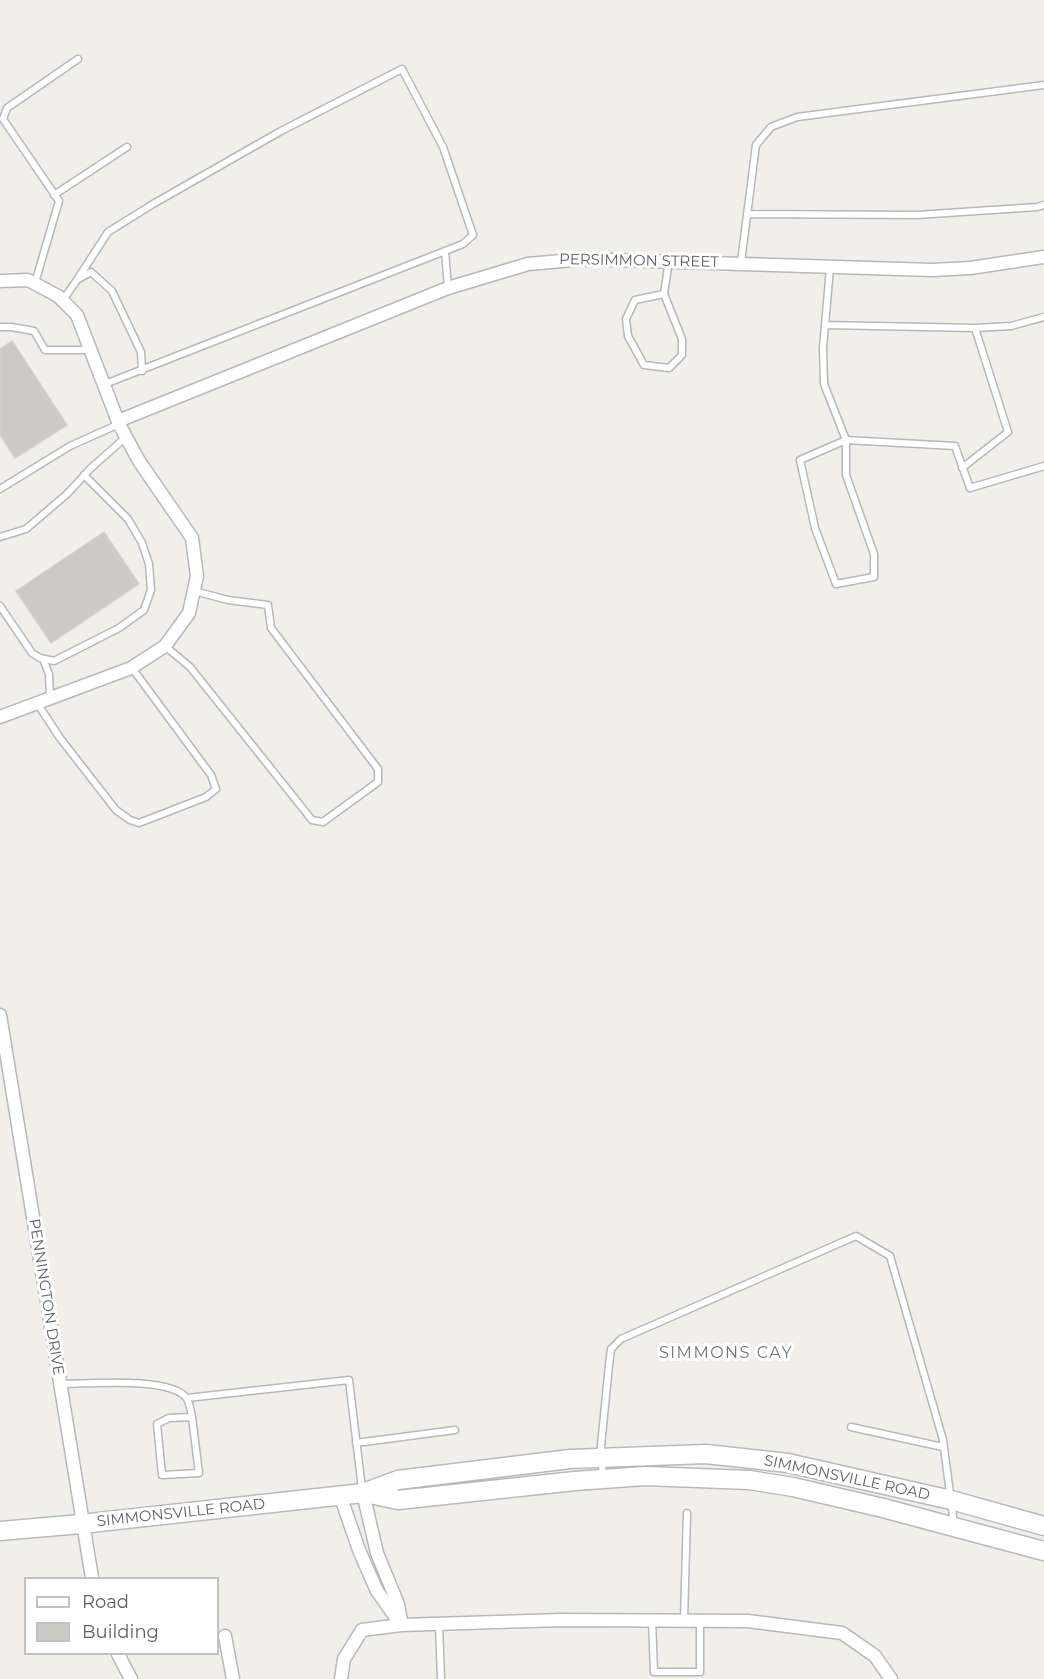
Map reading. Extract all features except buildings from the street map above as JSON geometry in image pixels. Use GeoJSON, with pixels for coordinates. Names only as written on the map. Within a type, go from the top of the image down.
{"type":"FeatureCollection","features":[{"type":"Feature","properties":{"kind":"street","name":"PERSIMMON STREET"},"geometry":{"type":"LineString","coordinates":[[119,423],[448,288],[528,264],[584,258],[932,270],[970,268],[1044,257]]}},
{"type":"Feature","properties":{"kind":"street"},"geometry":{"type":"LineString","coordinates":[[0,281],[28,280],[58,296],[76,315],[126,437],[139,461],[192,538],[197,576],[189,613],[165,646],[131,668],[0,717]]}},
{"type":"Feature","properties":{"kind":"street","name":"PENNINGTON DRIVE"},"geometry":{"type":"LineString","coordinates":[[0,1015],[81,1524],[92,1577]]}},
{"type":"Feature","properties":{"kind":"street","name":"SIMMONSVILLE ROAD"},"geometry":{"type":"LineString","coordinates":[[0,1531],[363,1493],[398,1480],[600,1456],[706,1454],[788,1462],[951,1500],[1044,1526]]}},
{"type":"Feature","properties":{"kind":"street","name":"SIMMONSVILLE ROAD"},"geometry":{"type":"LineString","coordinates":[[363,1493],[398,1500],[645,1476],[749,1480],[861,1502],[1044,1551]]}},
{"type":"Feature","properties":{"kind":"street"},"geometry":{"type":"LineString","coordinates":[[363,1493],[376,1553],[398,1604],[401,1625]]}},
{"type":"Feature","properties":{"kind":"street"},"geometry":{"type":"LineString","coordinates":[[340,1495],[359,1550],[377,1591],[401,1625]]}},
{"type":"Feature","properties":{"kind":"street"},"geometry":{"type":"LineString","coordinates":[[341,1679],[344,1659],[362,1630],[401,1625],[561,1620],[748,1621],[842,1633],[875,1656],[891,1679]]}},
{"type":"Feature","properties":{"kind":"street"},"geometry":{"type":"LineString","coordinates":[[225,1636],[233,1679]]}},
{"type":"Feature","properties":{"kind":"street"},"geometry":{"type":"LineString","coordinates":[[119,1655],[131,1679]]}},
{"type":"Feature","properties":{"kind":"lane"},"geometry":{"type":"LineString","coordinates":[[35,284],[59,201],[3,118],[8,108],[78,59]]}},
{"type":"Feature","properties":{"kind":"lane"},"geometry":{"type":"LineString","coordinates":[[63,301],[108,232],[281,130],[402,69],[443,147],[472,234],[463,244],[105,384]]}},
{"type":"Feature","properties":{"kind":"lane"},"geometry":{"type":"LineString","coordinates":[[741,262],[756,144],[771,127],[796,117],[1044,85]]}},
{"type":"Feature","properties":{"kind":"lane"},"geometry":{"type":"LineString","coordinates":[[54,195],[127,147]]}},
{"type":"Feature","properties":{"kind":"lane"},"geometry":{"type":"LineString","coordinates":[[747,214],[917,215],[1044,205]]}},
{"type":"Feature","properties":{"kind":"lane"},"geometry":{"type":"LineString","coordinates":[[445,251],[448,288]]}},
{"type":"Feature","properties":{"kind":"lane"},"geometry":{"type":"LineString","coordinates":[[664,294],[634,300],[626,319],[628,336],[644,365],[669,368],[682,355],[682,339],[664,294],[669,261]]}},
{"type":"Feature","properties":{"kind":"lane"},"geometry":{"type":"LineString","coordinates":[[830,268],[825,325],[824,384],[846,440],[846,475],[874,554],[874,577],[836,584],[815,528],[800,460],[846,440],[955,446],[970,488],[1044,466]]}},
{"type":"Feature","properties":{"kind":"lane"},"geometry":{"type":"LineString","coordinates":[[77,280],[92,272],[112,291],[141,352],[142,371]]}},
{"type":"Feature","properties":{"kind":"lane"},"geometry":{"type":"LineString","coordinates":[[825,325],[975,328],[1011,326],[1044,317]]}},
{"type":"Feature","properties":{"kind":"lane"},"geometry":{"type":"LineString","coordinates":[[0,327],[34,331],[45,350],[91,350]]}},
{"type":"Feature","properties":{"kind":"lane"},"geometry":{"type":"LineString","coordinates":[[962,468],[1008,432],[975,328]]}},
{"type":"Feature","properties":{"kind":"lane"},"geometry":{"type":"LineString","coordinates":[[0,489],[70,446],[119,423]]}},
{"type":"Feature","properties":{"kind":"lane"},"geometry":{"type":"LineString","coordinates":[[0,537],[26,529],[67,494],[84,475],[126,437]]}},
{"type":"Feature","properties":{"kind":"lane"},"geometry":{"type":"LineString","coordinates":[[0,606],[32,653],[43,659],[54,661],[119,628],[144,610],[151,590],[149,564],[142,543],[128,519],[84,475]]}},
{"type":"Feature","properties":{"kind":"lane"},"geometry":{"type":"LineString","coordinates":[[165,646],[190,667],[312,820],[323,822],[378,782],[378,769],[271,628],[268,605],[228,600],[194,591]]}},
{"type":"Feature","properties":{"kind":"lane"},"geometry":{"type":"LineString","coordinates":[[43,659],[49,674],[50,698]]}},
{"type":"Feature","properties":{"kind":"lane"},"geometry":{"type":"LineString","coordinates":[[37,703],[60,738],[116,810],[130,820],[139,823],[206,797],[216,789],[211,775],[131,668]]}},
{"type":"Feature","properties":{"kind":"lane"},"geometry":{"type":"LineString","coordinates":[[604,1479],[600,1456],[611,1349],[621,1339],[856,1236],[890,1256],[943,1447],[954,1527]]}},
{"type":"Feature","properties":{"kind":"lane"},"geometry":{"type":"LineString","coordinates":[[187,1398],[349,1380],[363,1493]]}},
{"type":"Feature","properties":{"kind":"lane"},"geometry":{"type":"LineString","coordinates":[[60,1384],[159,1385],[177,1390],[187,1398],[192,1417],[199,1473],[162,1475],[157,1424],[169,1418],[192,1417]]}},
{"type":"Feature","properties":{"kind":"lane"},"geometry":{"type":"LineString","coordinates":[[851,1427],[943,1447]]}},
{"type":"Feature","properties":{"kind":"lane"},"geometry":{"type":"LineString","coordinates":[[356,1443],[455,1430]]}},
{"type":"Feature","properties":{"kind":"lane"},"geometry":{"type":"LineString","coordinates":[[684,1621],[687,1513]]}},
{"type":"Feature","properties":{"kind":"lane"},"geometry":{"type":"LineString","coordinates":[[652,1620],[654,1672],[699,1672],[700,1621]]}},
{"type":"Feature","properties":{"kind":"lane"},"geometry":{"type":"LineString","coordinates":[[439,1624],[441,1679]]}},
{"type":"Feature","properties":{"kind":"district","name":"SIMMONS CAY"},"geometry":{"type":"Point","coordinates":[726,1353]}}]}
